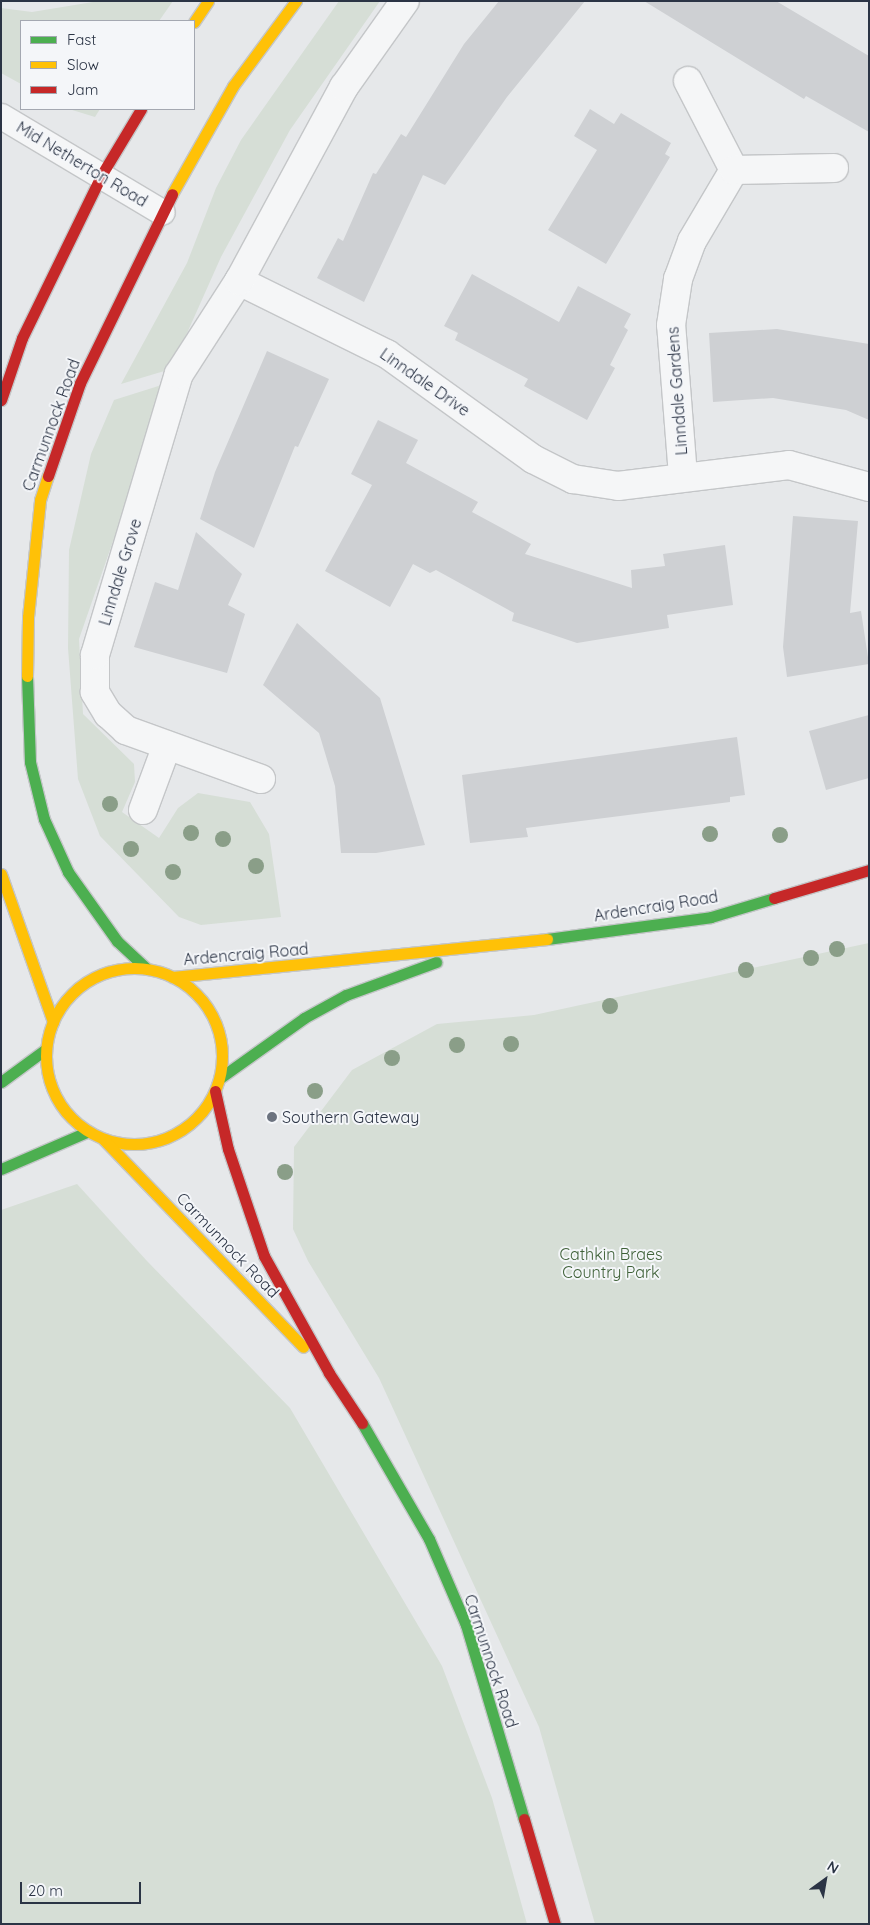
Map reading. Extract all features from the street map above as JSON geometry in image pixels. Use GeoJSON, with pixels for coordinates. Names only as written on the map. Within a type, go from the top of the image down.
{"type":"FeatureCollection","features":[{"type":"Feature","properties":{"kind":"main road"},"geometry":{"type":"LineString","coordinates":[[195,20],[208,1]]}},
{"type":"Feature","properties":{"kind":"main road","name":"Carmunnock Road"},"geometry":{"type":"LineString","coordinates":[[146,968],[117,940],[68,872],[44,819],[30,762],[26,696],[28,617],[40,500],[80,383],[162,212],[233,86],[296,1]]}},
{"type":"Feature","properties":{"kind":"main road"},"geometry":{"type":"LineString","coordinates":[[1,400],[22,338],[102,174],[140,110]]}},
{"type":"Feature","properties":{"kind":"main road","name":"Ardencraig Road"},"geometry":{"type":"LineString","coordinates":[[173,977],[472,949],[711,917],[869,870]]}},
{"type":"Feature","properties":{"kind":"main road"},"geometry":{"type":"LineString","coordinates":[[1,874],[52,1022]]}},
{"type":"Feature","properties":{"kind":"main road","name":"Ardencraig Road"},"geometry":{"type":"LineString","coordinates":[[220,1078],[304,1018],[346,995],[472,949]]}},
{"type":"Feature","properties":{"kind":"main road"},"geometry":{"type":"LineString","coordinates":[[146,968],[173,977],[198,995],[215,1019],[222,1049],[220,1078],[208,1106],[187,1127],[160,1141],[132,1145],[104,1140],[87,1132],[59,1104],[48,1078],[46,1049],[52,1022],[68,997],[90,979],[117,970],[146,968]]}},
{"type":"Feature","properties":{"kind":"main road"},"geometry":{"type":"LineString","coordinates":[[1,1082],[46,1049]]}},
{"type":"Feature","properties":{"kind":"main road","name":"Carmunnock Road"},"geometry":{"type":"LineString","coordinates":[[214,1091],[228,1148],[264,1256],[329,1373],[381,1451],[416,1515],[466,1625],[555,1924]]}},
{"type":"Feature","properties":{"kind":"main road"},"geometry":{"type":"LineString","coordinates":[[1,1169],[87,1132]]}},
{"type":"Feature","properties":{"kind":"main road","name":"Carmunnock Road"},"geometry":{"type":"LineString","coordinates":[[104,1140],[329,1373]]}},
{"type":"Feature","properties":{"kind":"street"},"geometry":{"type":"LineString","coordinates":[[239,281],[344,87],[404,1]]}},
{"type":"Feature","properties":{"kind":"street"},"geometry":{"type":"LineString","coordinates":[[688,81],[734,170],[834,168]]}},
{"type":"Feature","properties":{"kind":"street","name":"Linndale Gardens"},"geometry":{"type":"LineString","coordinates":[[683,476],[671,325],[678,280],[692,241],[734,170]]}},
{"type":"Feature","properties":{"kind":"street","name":"Linndale Drive"},"geometry":{"type":"LineString","coordinates":[[239,281],[387,354],[533,459],[573,479],[618,486],[683,476],[789,465],[869,487]]}},
{"type":"Feature","properties":{"kind":"street","name":"Linndale Grove"},"geometry":{"type":"LineString","coordinates":[[239,281],[179,374],[95,655],[95,692],[108,714],[126,730],[261,779]]}},
{"type":"Feature","properties":{"kind":"street"},"geometry":{"type":"LineString","coordinates":[[143,810],[167,745]]}},
{"type":"Feature","properties":{"kind":"lane","name":"Mid Netherton Road"},"geometry":{"type":"LineString","coordinates":[[1,116],[102,174],[162,212]]}},
{"type":"Feature","properties":{"kind":"green space"},"geometry":{"type":"Polygon","coordinates":[[[99,1],[173,1],[160,20],[20,20],[20,83],[1,73],[1,8],[32,12],[99,1]]]}},
{"type":"Feature","properties":{"kind":"green space"},"geometry":{"type":"Polygon","coordinates":[[[339,1],[380,1],[290,130],[221,257],[171,369],[121,384],[187,263],[216,188],[241,140],[339,1]]]}},
{"type":"Feature","properties":{"kind":"green space"},"geometry":{"type":"Polygon","coordinates":[[[72,110],[99,110],[95,117],[72,110]]]}},
{"type":"Feature","properties":{"kind":"green space"},"geometry":{"type":"Polygon","coordinates":[[[168,383],[79,639],[83,714],[134,764],[135,782],[122,812],[159,838],[178,808],[198,793],[250,802],[269,834],[281,917],[201,925],[179,917],[100,836],[78,779],[68,648],[69,550],[91,454],[114,400],[168,383]]]}},
{"type":"Feature","properties":{"kind":"green space","name":"Cathkin Braes Country Park"},"geometry":{"type":"Polygon","coordinates":[[[869,943],[869,1924],[595,1924],[539,1727],[379,1378],[308,1261],[293,1229],[294,1147],[352,1070],[437,1024],[534,1015],[869,943]]]}},
{"type":"Feature","properties":{"kind":"green space"},"geometry":{"type":"Polygon","coordinates":[[[77,1184],[147,1261],[290,1408],[442,1666],[492,1798],[527,1924],[1,1924],[1,1210],[77,1184]]]}},
{"type":"Feature","properties":{"kind":"building"},"geometry":{"type":"Polygon","coordinates":[[[499,1],[585,1],[507,97],[445,185],[423,175],[364,302],[317,278],[338,238],[343,241],[373,173],[376,174],[401,134],[406,137],[464,44],[499,1]]]}},
{"type":"Feature","properties":{"kind":"building"},"geometry":{"type":"Polygon","coordinates":[[[644,1],[776,1],[869,56],[869,132],[806,96],[804,99],[644,1]]]}},
{"type":"Feature","properties":{"kind":"building"},"geometry":{"type":"Polygon","coordinates":[[[590,109],[614,124],[621,113],[671,143],[665,154],[670,157],[606,264],[548,230],[597,150],[574,136],[590,109]]]}},
{"type":"Feature","properties":{"kind":"building"},"geometry":{"type":"Polygon","coordinates":[[[472,274],[559,322],[578,286],[631,314],[624,327],[628,330],[610,365],[615,368],[587,420],[524,386],[528,379],[455,340],[458,333],[444,326],[472,274]]]}},
{"type":"Feature","properties":{"kind":"building"},"geometry":{"type":"Polygon","coordinates":[[[777,329],[869,344],[869,420],[846,410],[773,398],[713,402],[709,333],[777,329]]]}},
{"type":"Feature","properties":{"kind":"building"},"geometry":{"type":"Polygon","coordinates":[[[267,351],[329,379],[298,447],[295,446],[254,548],[200,519],[215,472],[267,351]]]}},
{"type":"Feature","properties":{"kind":"building"},"geometry":{"type":"Polygon","coordinates":[[[378,420],[418,440],[406,463],[478,502],[472,512],[531,544],[525,554],[632,588],[631,570],[665,566],[663,554],[725,545],[733,605],[667,615],[669,628],[577,643],[512,621],[514,613],[436,570],[430,573],[413,564],[390,607],[325,571],[372,485],[351,474],[378,420]]]}},
{"type":"Feature","properties":{"kind":"building"},"geometry":{"type":"Polygon","coordinates":[[[793,516],[858,521],[850,613],[861,611],[869,664],[787,677],[783,647],[793,516]]]}},
{"type":"Feature","properties":{"kind":"building"},"geometry":{"type":"Polygon","coordinates":[[[196,532],[242,574],[228,605],[245,614],[227,673],[134,647],[155,582],[178,590],[196,532]]]}},
{"type":"Feature","properties":{"kind":"building"},"geometry":{"type":"Polygon","coordinates":[[[297,623],[380,698],[425,845],[376,853],[341,853],[335,786],[319,733],[263,685],[297,623]]]}},
{"type":"Feature","properties":{"kind":"building"},"geometry":{"type":"Polygon","coordinates":[[[869,715],[869,778],[826,790],[809,731],[869,715]]]}},
{"type":"Feature","properties":{"kind":"building"},"geometry":{"type":"Polygon","coordinates":[[[737,737],[745,795],[730,797],[730,802],[526,828],[528,837],[470,843],[462,775],[737,737]]]}},
{"type":"Feature","properties":{"kind":"traffic: fast"},"geometry":{"type":"LineString","coordinates":[[27,676],[30,762],[44,819],[68,872],[117,941],[146,968]]}},
{"type":"Feature","properties":{"kind":"traffic: fast"},"geometry":{"type":"LineString","coordinates":[[547,939],[711,917],[774,898]]}},
{"type":"Feature","properties":{"kind":"traffic: fast"},"geometry":{"type":"LineString","coordinates":[[220,1078],[304,1018],[346,995],[436,962]]}},
{"type":"Feature","properties":{"kind":"traffic: fast"},"geometry":{"type":"LineString","coordinates":[[1,1082],[46,1049]]}},
{"type":"Feature","properties":{"kind":"traffic: fast"},"geometry":{"type":"LineString","coordinates":[[1,1169],[87,1132]]}},
{"type":"Feature","properties":{"kind":"traffic: fast"},"geometry":{"type":"LineString","coordinates":[[362,1423],[429,1539],[466,1625],[524,1819]]}},
{"type":"Feature","properties":{"kind":"traffic: slow"},"geometry":{"type":"LineString","coordinates":[[195,20],[208,1]]}},
{"type":"Feature","properties":{"kind":"traffic: slow"},"geometry":{"type":"LineString","coordinates":[[172,194],[233,86],[296,1]]}},
{"type":"Feature","properties":{"kind":"traffic: slow"},"geometry":{"type":"LineString","coordinates":[[27,676],[28,617],[40,500],[48,476]]}},
{"type":"Feature","properties":{"kind":"traffic: slow"},"geometry":{"type":"LineString","coordinates":[[1,874],[53,1022]]}},
{"type":"Feature","properties":{"kind":"traffic: slow"},"geometry":{"type":"LineString","coordinates":[[173,977],[547,939]]}},
{"type":"Feature","properties":{"kind":"traffic: slow"},"geometry":{"type":"LineString","coordinates":[[134,968],[168,975],[190,988],[202,1000],[215,1022],[222,1056],[215,1090],[202,1112],[190,1124],[168,1137],[134,1144],[100,1137],[78,1124],[66,1112],[53,1090],[46,1056],[53,1022],[66,1000],[78,988],[100,975],[134,968]]}},
{"type":"Feature","properties":{"kind":"traffic: slow"},"geometry":{"type":"LineString","coordinates":[[104,1140],[303,1347]]}},
{"type":"Feature","properties":{"kind":"traffic: jam"},"geometry":{"type":"LineString","coordinates":[[1,400],[22,338],[102,174],[140,110]]}},
{"type":"Feature","properties":{"kind":"traffic: jam"},"geometry":{"type":"LineString","coordinates":[[48,476],[80,383],[172,194]]}},
{"type":"Feature","properties":{"kind":"traffic: jam"},"geometry":{"type":"LineString","coordinates":[[774,898],[869,870]]}},
{"type":"Feature","properties":{"kind":"traffic: jam"},"geometry":{"type":"LineString","coordinates":[[215,1091],[228,1149],[264,1256],[329,1373],[362,1423]]}},
{"type":"Feature","properties":{"kind":"traffic: jam"},"geometry":{"type":"LineString","coordinates":[[524,1819],[555,1924]]}},
{"type":"Feature","properties":{"kind":"place","name":"Southern Gateway"},"geometry":{"type":"Point","coordinates":[272,1117]}}]}
